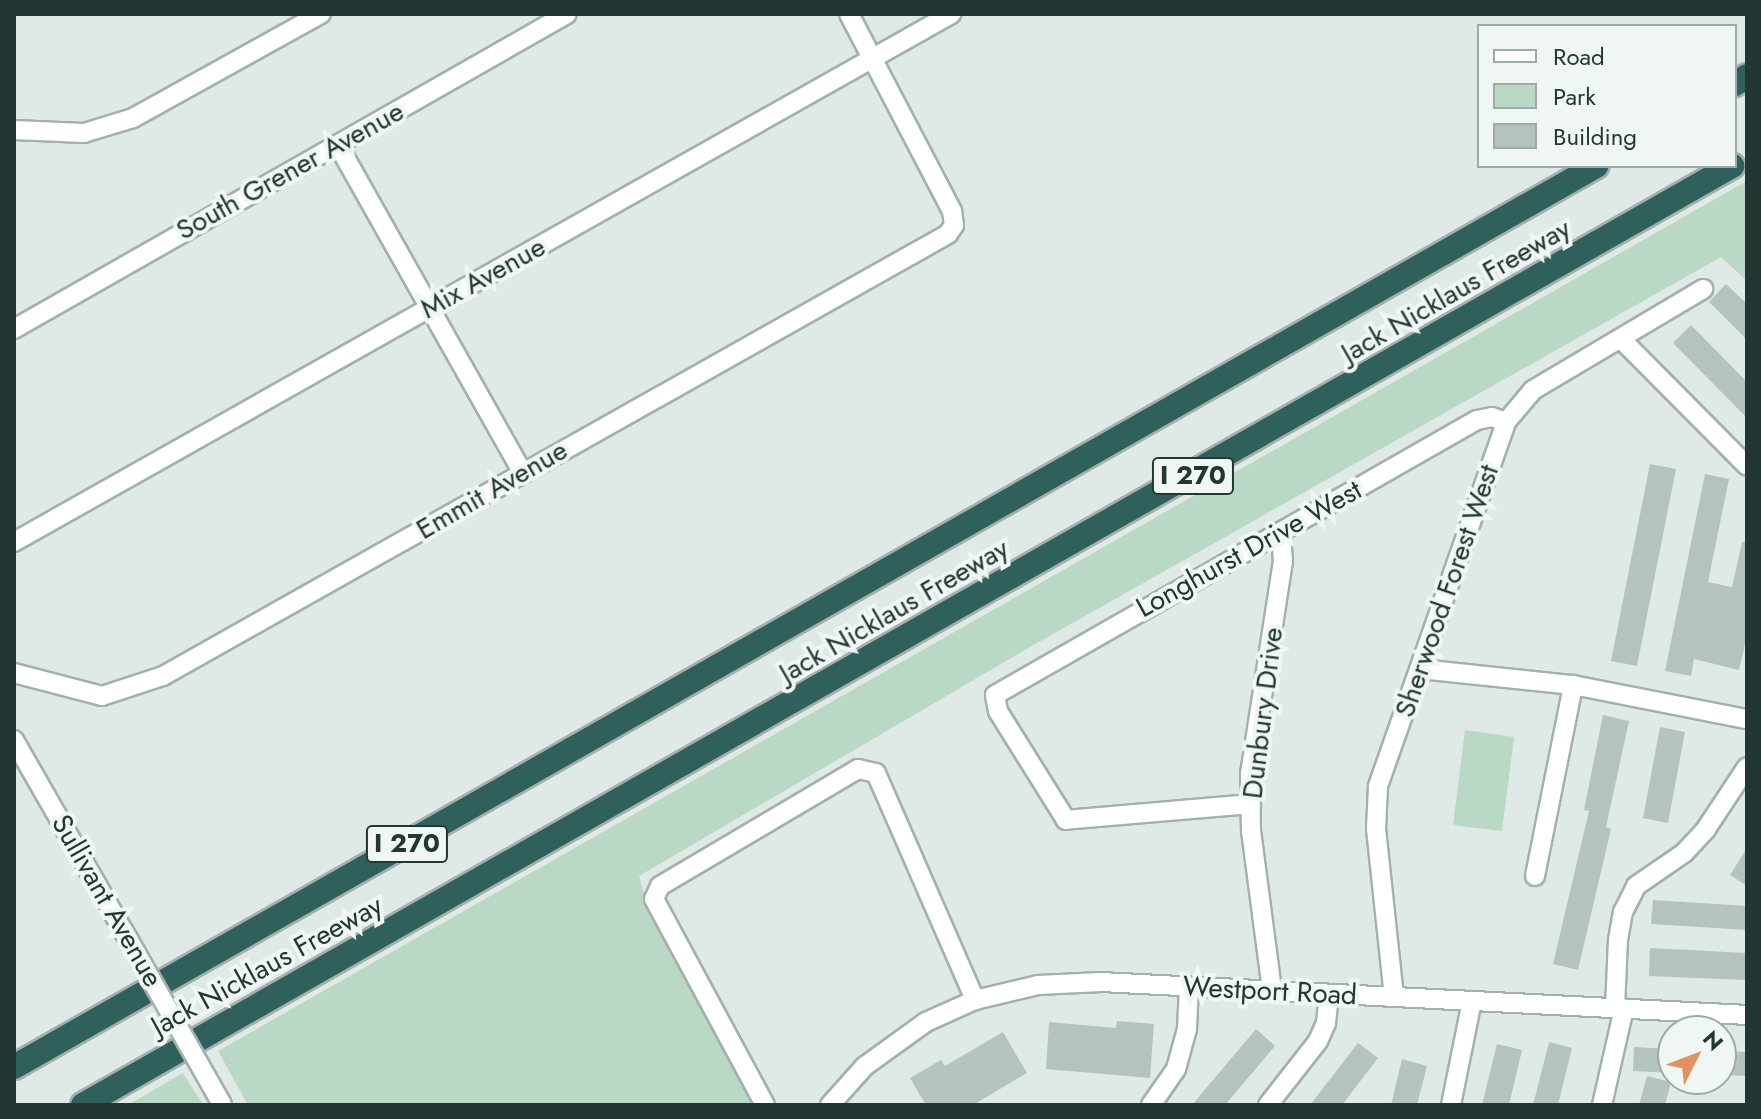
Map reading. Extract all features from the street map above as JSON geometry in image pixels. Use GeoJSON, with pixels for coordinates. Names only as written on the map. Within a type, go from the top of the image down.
{"type":"FeatureCollection","features":[{"type":"Feature","properties":{"kind":"highway","name":"Jack Nicklaus Freeway"},"geometry":{"type":"LineString","coordinates":[[14,1067],[1592,168]]}},
{"type":"Feature","properties":{"kind":"highway","name":"Jack Nicklaus Freeway"},"geometry":{"type":"LineString","coordinates":[[83,1105],[1728,168]]}},
{"type":"Feature","properties":{"kind":"street"},"geometry":{"type":"LineString","coordinates":[[14,130],[84,133],[133,118],[321,14]]}},
{"type":"Feature","properties":{"kind":"street","name":"South Grener Avenue"},"geometry":{"type":"LineString","coordinates":[[14,329],[567,14]]}},
{"type":"Feature","properties":{"kind":"street"},"geometry":{"type":"LineString","coordinates":[[849,14],[874,58]]}},
{"type":"Feature","properties":{"kind":"street","name":"Mix Avenue"},"geometry":{"type":"LineString","coordinates":[[14,542],[951,14]]}},
{"type":"Feature","properties":{"kind":"street","name":"Emmit Avenue"},"geometry":{"type":"LineString","coordinates":[[14,673],[102,696],[134,689],[939,241],[954,225],[952,211],[874,58]]}},
{"type":"Feature","properties":{"kind":"street"},"geometry":{"type":"LineString","coordinates":[[338,145],[523,473]]}},
{"type":"Feature","properties":{"kind":"street","name":"Sherwood Forest West"},"geometry":{"type":"LineString","coordinates":[[1394,997],[1376,829],[1378,786],[1506,422],[1533,390],[1622,340],[1703,289]]}},
{"type":"Feature","properties":{"kind":"street"},"geometry":{"type":"LineString","coordinates":[[1622,340],[1747,466]]}},
{"type":"Feature","properties":{"kind":"street","name":"Longhurst Drive West"},"geometry":{"type":"LineString","coordinates":[[1251,804],[1066,820],[998,711],[995,695],[1477,420],[1492,417],[1506,422]]}},
{"type":"Feature","properties":{"kind":"street","name":"Dunbury Drive"},"geometry":{"type":"LineString","coordinates":[[1272,990],[1250,774],[1283,562],[1281,532]]}},
{"type":"Feature","properties":{"kind":"street"},"geometry":{"type":"LineString","coordinates":[[1420,669],[1573,685],[1747,719]]}},
{"type":"Feature","properties":{"kind":"street"},"geometry":{"type":"LineString","coordinates":[[1535,876],[1573,685]]}},
{"type":"Feature","properties":{"kind":"street","name":"Sullivant Avenue"},"geometry":{"type":"LineString","coordinates":[[14,740],[222,1105]]}},
{"type":"Feature","properties":{"kind":"street"},"geometry":{"type":"LineString","coordinates":[[1602,1105],[1619,1008],[1620,926],[1636,886],[1699,837],[1747,767]]}},
{"type":"Feature","properties":{"kind":"street"},"geometry":{"type":"LineString","coordinates":[[765,1105],[654,899],[660,886],[858,769],[870,768],[975,1000]]}},
{"type":"Feature","properties":{"kind":"street","name":"Westport Road"},"geometry":{"type":"LineString","coordinates":[[830,1105],[893,1043],[975,1000],[1069,982],[1747,1015]]}},
{"type":"Feature","properties":{"kind":"street"},"geometry":{"type":"LineString","coordinates":[[1151,1105],[1178,1061],[1189,987]]}},
{"type":"Feature","properties":{"kind":"street"},"geometry":{"type":"LineString","coordinates":[[1268,1105],[1318,1041],[1326,1023],[1329,994]]}},
{"type":"Feature","properties":{"kind":"street"},"geometry":{"type":"LineString","coordinates":[[1451,1105],[1472,1001]]}},
{"type":"Feature","properties":{"kind":"green space"},"geometry":{"type":"Polygon","coordinates":[[[1747,181],[1747,281],[1721,257],[1030,647],[639,876],[647,904],[756,1105],[248,1105],[218,1051],[1747,181]]]}},
{"type":"Feature","properties":{"kind":"green space"},"geometry":{"type":"Polygon","coordinates":[[[1465,730],[1514,737],[1502,831],[1453,825],[1465,730]]]}},
{"type":"Feature","properties":{"kind":"green space"},"geometry":{"type":"Polygon","coordinates":[[[183,1073],[203,1105],[128,1105],[183,1073]]]}},
{"type":"Feature","properties":{"kind":"building"},"geometry":{"type":"Polygon","coordinates":[[[1726,284],[1747,304],[1747,340],[1709,302],[1726,284]]]}},
{"type":"Feature","properties":{"kind":"building"},"geometry":{"type":"Polygon","coordinates":[[[1691,325],[1747,382],[1747,418],[1673,343],[1691,325]]]}},
{"type":"Feature","properties":{"kind":"building"},"geometry":{"type":"Polygon","coordinates":[[[1650,464],[1676,469],[1637,666],[1611,661],[1650,464]]]}},
{"type":"Feature","properties":{"kind":"building"},"geometry":{"type":"Polygon","coordinates":[[[1705,474],[1729,479],[1708,582],[1732,587],[1742,542],[1747,542],[1747,636],[1739,670],[1694,659],[1691,676],[1665,671],[1705,474]]]}},
{"type":"Feature","properties":{"kind":"building"},"geometry":{"type":"Polygon","coordinates":[[[1603,715],[1629,721],[1606,827],[1611,829],[1578,970],[1553,964],[1589,811],[1584,810],[1603,715]]]}},
{"type":"Feature","properties":{"kind":"building"},"geometry":{"type":"Polygon","coordinates":[[[1660,727],[1685,732],[1668,823],[1643,818],[1660,727]]]}},
{"type":"Feature","properties":{"kind":"building"},"geometry":{"type":"Polygon","coordinates":[[[1747,848],[1747,886],[1730,875],[1747,848]]]}},
{"type":"Feature","properties":{"kind":"building"},"geometry":{"type":"Polygon","coordinates":[[[1653,900],[1747,906],[1747,930],[1651,924],[1653,900]]]}},
{"type":"Feature","properties":{"kind":"building"},"geometry":{"type":"Polygon","coordinates":[[[1650,948],[1747,953],[1745,980],[1649,976],[1650,948]]]}},
{"type":"Feature","properties":{"kind":"building"},"geometry":{"type":"Polygon","coordinates":[[[1117,1021],[1154,1024],[1150,1078],[1046,1069],[1049,1022],[1116,1028],[1117,1021]]]}},
{"type":"Feature","properties":{"kind":"building"},"geometry":{"type":"Polygon","coordinates":[[[1256,1029],[1275,1046],[1225,1105],[1192,1105],[1256,1029]]]}},
{"type":"Feature","properties":{"kind":"building"},"geometry":{"type":"Polygon","coordinates":[[[1003,1032],[1027,1073],[973,1105],[926,1105],[910,1078],[941,1060],[945,1066],[1003,1032]]]}},
{"type":"Feature","properties":{"kind":"building"},"geometry":{"type":"Polygon","coordinates":[[[1549,1042],[1572,1048],[1558,1105],[1533,1105],[1549,1042]]]}},
{"type":"Feature","properties":{"kind":"building"},"geometry":{"type":"Polygon","coordinates":[[[1358,1043],[1378,1058],[1342,1105],[1310,1105],[1358,1043]]]}},
{"type":"Feature","properties":{"kind":"building"},"geometry":{"type":"Polygon","coordinates":[[[1497,1044],[1522,1050],[1509,1105],[1482,1105],[1497,1044]]]}},
{"type":"Feature","properties":{"kind":"building"},"geometry":{"type":"Polygon","coordinates":[[[1634,1047],[1657,1048],[1657,1072],[1633,1071],[1634,1047]]]}},
{"type":"Feature","properties":{"kind":"building"},"geometry":{"type":"Polygon","coordinates":[[[1737,1052],[1747,1052],[1747,1076],[1737,1076],[1737,1052]]]}},
{"type":"Feature","properties":{"kind":"building"},"geometry":{"type":"Polygon","coordinates":[[[1402,1059],[1427,1066],[1417,1105],[1391,1105],[1402,1059]]]}},
{"type":"Feature","properties":{"kind":"building"},"geometry":{"type":"Polygon","coordinates":[[[1647,1076],[1657,1078],[1657,1095],[1668,1095],[1665,1105],[1639,1105],[1647,1076]]]}}]}
